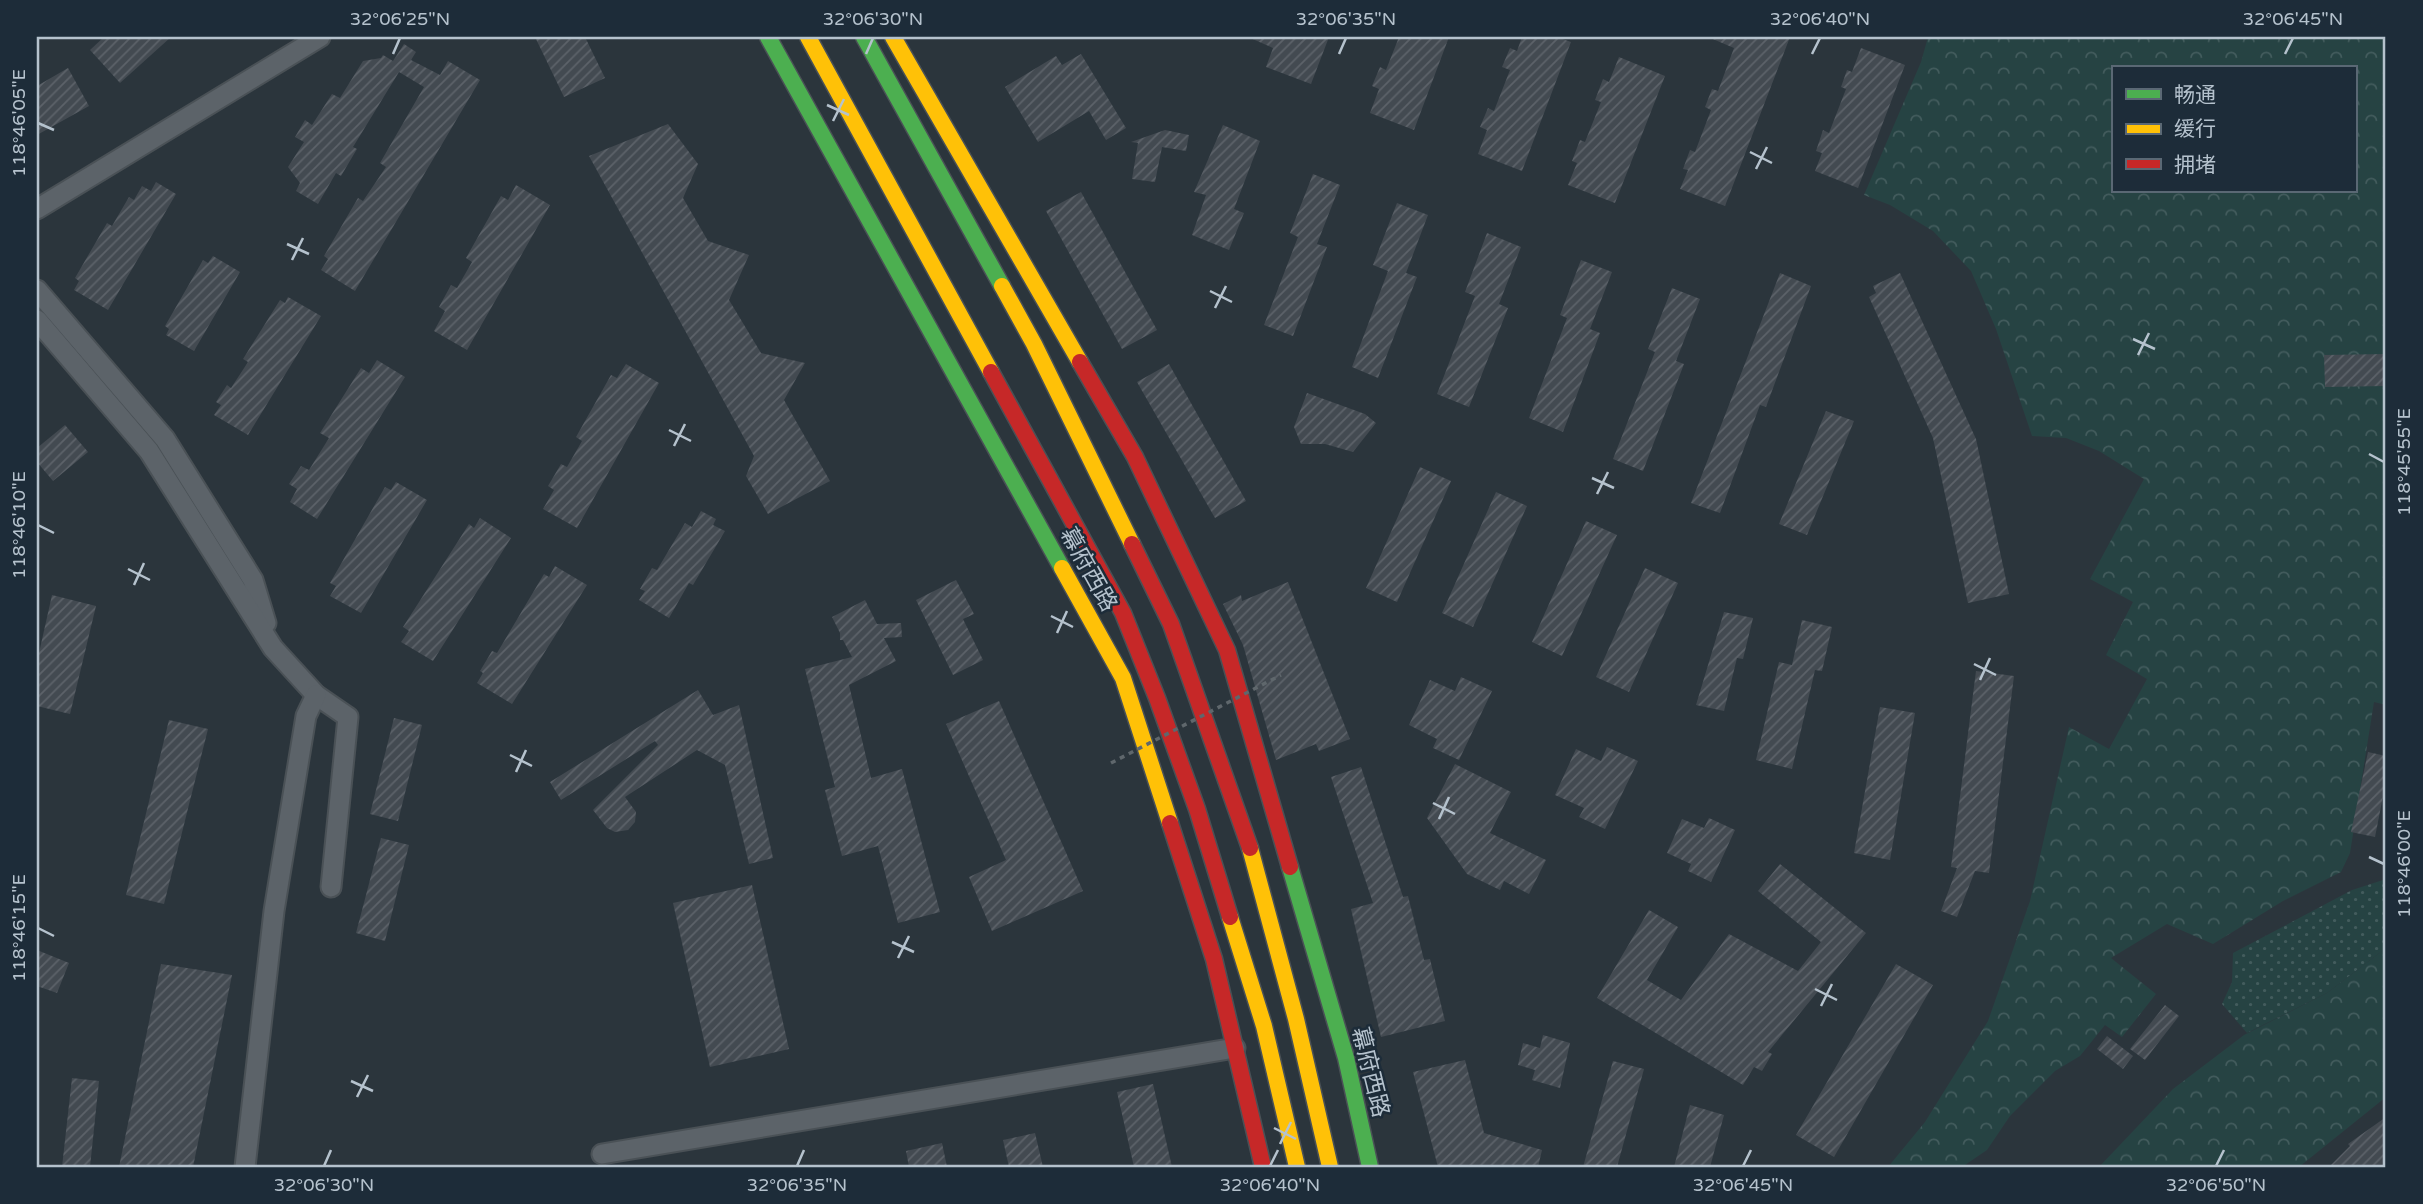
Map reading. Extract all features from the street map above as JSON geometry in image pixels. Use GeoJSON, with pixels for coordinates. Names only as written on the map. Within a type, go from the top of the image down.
{"type":"FeatureCollection","features":[{"type":"Feature","properties":{"kind":"main road","name":"幕府西路"},"geometry":{"type":"LineString","coordinates":[[768,37],[1123,678],[1214,959],[1263,1167]]}},
{"type":"Feature","properties":{"kind":"main road","name":"幕府西路"},"geometry":{"type":"LineString","coordinates":[[808,37],[1123,613],[1157,698],[1201,822],[1264,1026],[1297,1167]]}},
{"type":"Feature","properties":{"kind":"main road","name":"幕府西路"},"geometry":{"type":"LineString","coordinates":[[864,37],[1034,344],[1171,624],[1250,847],[1296,1018],[1330,1167]]}},
{"type":"Feature","properties":{"kind":"main road","name":"幕府西路"},"geometry":{"type":"LineString","coordinates":[[893,37],[1135,457],[1227,650],[1346,1058],[1370,1167]]}},
{"type":"Feature","properties":{"kind":"street"},"geometry":{"type":"LineString","coordinates":[[37,209],[320,37]]}},
{"type":"Feature","properties":{"kind":"street"},"geometry":{"type":"LineString","coordinates":[[37,290],[165,439],[253,580],[273,648]]}},
{"type":"Feature","properties":{"kind":"street"},"geometry":{"type":"LineString","coordinates":[[37,320],[149,451],[273,648],[316,695],[348,717],[331,887]]}},
{"type":"Feature","properties":{"kind":"street"},"geometry":{"type":"LineString","coordinates":[[245,1167],[274,911],[306,716],[316,695]]}},
{"type":"Feature","properties":{"kind":"street"},"geometry":{"type":"LineString","coordinates":[[602,1154],[1235,1048]]}},
{"type":"Feature","properties":{"kind":"path"},"geometry":{"type":"LineString","coordinates":[[1111,763],[1281,675]]}},
{"type":"Feature","properties":{"kind":"green space"},"geometry":{"type":"Polygon","coordinates":[[[1928,37],[2386,37],[2386,705],[2374,702],[2350,853],[2341,872],[2283,901],[2213,944],[2167,924],[2111,958],[2156,994],[2122,1037],[2105,1025],[2080,1056],[2055,1071],[2010,1116],[1987,1150],[1962,1167],[1888,1167],[1925,1122],[1988,1021],[2030,901],[2069,727],[2109,749],[2147,679],[2106,655],[2133,602],[2090,579],[2144,479],[2099,451],[2066,438],[2032,436],[1996,329],[1971,271],[1933,231],[1890,205],[1864,195],[1921,62],[1928,37]]]}},
{"type":"Feature","properties":{"kind":"green space"},"geometry":{"type":"Polygon","coordinates":[[[2386,881],[2386,948],[2327,993],[2247,1033],[2222,1004],[2232,982],[2233,953],[2352,890],[2386,881]]]}},
{"type":"Feature","properties":{"kind":"green space"},"geometry":{"type":"Polygon","coordinates":[[[2386,948],[2386,1097],[2299,1167],[2099,1167],[2173,1089],[2244,1035],[2327,993],[2386,948]]]}},
{"type":"Feature","properties":{"kind":"building"},"geometry":{"type":"Polygon","coordinates":[[[104,37],[171,37],[120,83],[90,50],[104,37]]]}},
{"type":"Feature","properties":{"kind":"building"},"geometry":{"type":"Polygon","coordinates":[[[535,37],[585,37],[605,78],[564,97],[535,37]]]}},
{"type":"Feature","properties":{"kind":"building"},"geometry":{"type":"Polygon","coordinates":[[[1248,37],[1329,37],[1311,84],[1266,67],[1273,48],[1248,37]]]}},
{"type":"Feature","properties":{"kind":"building"},"geometry":{"type":"Polygon","coordinates":[[[1399,37],[1449,37],[1414,130],[1370,113],[1379,89],[1372,86],[1380,67],[1386,70],[1399,37]]]}},
{"type":"Feature","properties":{"kind":"building"},"geometry":{"type":"Polygon","coordinates":[[[1522,37],[1557,37],[1571,42],[1522,171],[1478,154],[1487,130],[1480,127],[1488,108],[1494,111],[1510,70],[1502,67],[1510,48],[1517,51],[1522,37]]]}},
{"type":"Feature","properties":{"kind":"building"},"geometry":{"type":"Polygon","coordinates":[[[1708,37],[1790,37],[1725,206],[1680,189],[1688,170],[1683,169],[1690,150],[1695,152],[1711,110],[1705,107],[1712,89],[1718,91],[1734,48],[1708,37]]]}},
{"type":"Feature","properties":{"kind":"building"},"geometry":{"type":"Polygon","coordinates":[[[404,44],[416,52],[411,60],[440,75],[448,61],[480,80],[355,291],[321,270],[328,259],[324,256],[358,198],[363,201],[386,167],[380,163],[424,87],[399,72],[353,147],[357,149],[341,176],[336,173],[318,204],[296,191],[300,183],[288,167],[304,142],[295,137],[305,120],[312,125],[332,94],[340,98],[363,61],[381,58],[383,55],[393,61],[404,44]]]}},
{"type":"Feature","properties":{"kind":"building"},"geometry":{"type":"Polygon","coordinates":[[[1861,48],[1905,65],[1858,188],[1815,171],[1822,153],[1816,151],[1823,130],[1829,133],[1846,89],[1841,87],[1847,70],[1852,72],[1861,48]]]}},
{"type":"Feature","properties":{"kind":"building"},"geometry":{"type":"Polygon","coordinates":[[[1081,54],[1126,128],[1106,140],[1089,111],[1038,142],[1005,87],[1056,56],[1062,65],[1081,54]]]}},
{"type":"Feature","properties":{"kind":"building"},"geometry":{"type":"Polygon","coordinates":[[[1619,57],[1665,76],[1615,203],[1568,185],[1577,163],[1572,161],[1580,140],[1585,142],[1601,102],[1595,100],[1603,79],[1609,82],[1619,57]]]}},
{"type":"Feature","properties":{"kind":"building"},"geometry":{"type":"Polygon","coordinates":[[[68,68],[89,106],[37,135],[37,86],[68,68]]]}},
{"type":"Feature","properties":{"kind":"building"},"geometry":{"type":"Polygon","coordinates":[[[668,124],[698,164],[683,198],[708,241],[749,255],[729,300],[761,353],[805,363],[784,400],[830,481],[768,514],[746,476],[754,456],[589,156],[668,124]]]}},
{"type":"Feature","properties":{"kind":"building"},"geometry":{"type":"Polygon","coordinates":[[[1223,125],[1260,141],[1234,209],[1244,213],[1229,250],[1192,235],[1206,195],[1194,192],[1223,125]]]}},
{"type":"Feature","properties":{"kind":"building"},"geometry":{"type":"Polygon","coordinates":[[[1165,130],[1189,135],[1186,151],[1162,147],[1155,182],[1132,179],[1138,143],[1131,142],[1165,130]]]}},
{"type":"Feature","properties":{"kind":"building"},"geometry":{"type":"Polygon","coordinates":[[[1313,174],[1340,185],[1317,244],[1327,247],[1293,336],[1264,325],[1298,237],[1290,233],[1313,174]]]}},
{"type":"Feature","properties":{"kind":"building"},"geometry":{"type":"Polygon","coordinates":[[[156,182],[176,194],[108,310],[74,290],[79,281],[75,278],[107,223],[112,226],[129,197],[134,200],[142,186],[151,191],[156,182]]]}},
{"type":"Feature","properties":{"kind":"building"},"geometry":{"type":"Polygon","coordinates":[[[516,185],[550,205],[467,350],[434,331],[445,311],[439,307],[451,285],[457,288],[472,262],[466,258],[501,196],[508,200],[516,185]]]}},
{"type":"Feature","properties":{"kind":"building"},"geometry":{"type":"Polygon","coordinates":[[[1081,192],[1157,330],[1122,349],[1046,211],[1081,192]]]}},
{"type":"Feature","properties":{"kind":"building"},"geometry":{"type":"Polygon","coordinates":[[[1397,203],[1428,215],[1406,273],[1417,277],[1378,378],[1352,367],[1388,271],[1373,265],[1397,203]]]}},
{"type":"Feature","properties":{"kind":"building"},"geometry":{"type":"Polygon","coordinates":[[[1487,233],[1521,247],[1499,304],[1508,308],[1469,407],[1437,394],[1475,296],[1465,292],[1487,233]]]}},
{"type":"Feature","properties":{"kind":"building"},"geometry":{"type":"Polygon","coordinates":[[[213,256],[240,272],[194,351],[166,335],[169,329],[165,326],[203,260],[208,263],[213,256]]]}},
{"type":"Feature","properties":{"kind":"building"},"geometry":{"type":"Polygon","coordinates":[[[1581,260],[1612,272],[1590,329],[1600,333],[1563,432],[1529,418],[1567,318],[1560,315],[1581,260]]]}},
{"type":"Feature","properties":{"kind":"building"},"geometry":{"type":"Polygon","coordinates":[[[1780,273],[1811,286],[1766,407],[1760,405],[1720,513],[1691,503],[1780,273]]]}},
{"type":"Feature","properties":{"kind":"building"},"geometry":{"type":"Polygon","coordinates":[[[1900,273],[1976,439],[2009,594],[1968,603],[1933,438],[1869,297],[1876,293],[1873,286],[1900,273]]]}},
{"type":"Feature","properties":{"kind":"building"},"geometry":{"type":"Polygon","coordinates":[[[1672,288],[1700,299],[1676,361],[1684,364],[1643,471],[1613,459],[1655,352],[1648,349],[1672,288]]]}},
{"type":"Feature","properties":{"kind":"building"},"geometry":{"type":"Polygon","coordinates":[[[288,297],[321,316],[248,435],[214,415],[221,405],[216,402],[227,385],[231,388],[248,362],[243,359],[280,300],[285,303],[288,297]]]}},
{"type":"Feature","properties":{"kind":"building"},"geometry":{"type":"Polygon","coordinates":[[[2386,354],[2386,386],[2325,387],[2324,355],[2386,354]]]}},
{"type":"Feature","properties":{"kind":"building"},"geometry":{"type":"Polygon","coordinates":[[[377,360],[405,377],[317,519],[290,502],[297,489],[289,484],[301,466],[309,470],[329,438],[320,433],[361,368],[369,373],[377,360]]]}},
{"type":"Feature","properties":{"kind":"building"},"geometry":{"type":"Polygon","coordinates":[[[626,364],[659,383],[577,528],[543,509],[554,490],[548,486],[561,464],[567,467],[582,441],[576,437],[611,375],[617,378],[626,364]]]}},
{"type":"Feature","properties":{"kind":"building"},"geometry":{"type":"Polygon","coordinates":[[[1169,364],[1246,501],[1215,518],[1137,382],[1169,364]]]}},
{"type":"Feature","properties":{"kind":"building"},"geometry":{"type":"Polygon","coordinates":[[[1307,393],[1365,414],[1376,423],[1353,452],[1325,444],[1301,444],[1294,427],[1307,393]]]}},
{"type":"Feature","properties":{"kind":"building"},"geometry":{"type":"Polygon","coordinates":[[[1826,411],[1854,421],[1807,535],[1779,524],[1826,411]]]}},
{"type":"Feature","properties":{"kind":"building"},"geometry":{"type":"Polygon","coordinates":[[[65,425],[88,452],[53,481],[37,462],[37,448],[65,425]]]}},
{"type":"Feature","properties":{"kind":"building"},"geometry":{"type":"Polygon","coordinates":[[[1420,467],[1451,481],[1397,602],[1366,588],[1420,467]]]}},
{"type":"Feature","properties":{"kind":"building"},"geometry":{"type":"Polygon","coordinates":[[[396,482],[427,500],[361,613],[330,596],[336,586],[330,583],[385,487],[391,490],[396,482]]]}},
{"type":"Feature","properties":{"kind":"building"},"geometry":{"type":"Polygon","coordinates":[[[1496,492],[1527,506],[1473,627],[1442,613],[1496,492]]]}},
{"type":"Feature","properties":{"kind":"building"},"geometry":{"type":"Polygon","coordinates":[[[701,511],[716,519],[713,525],[725,531],[693,585],[689,583],[669,618],[639,600],[645,591],[640,589],[652,568],[657,570],[685,523],[692,527],[701,511]]]}},
{"type":"Feature","properties":{"kind":"building"},"geometry":{"type":"Polygon","coordinates":[[[480,518],[511,538],[433,661],[401,642],[409,631],[403,627],[469,524],[474,528],[480,518]]]}},
{"type":"Feature","properties":{"kind":"building"},"geometry":{"type":"Polygon","coordinates":[[[1586,521],[1617,535],[1562,656],[1532,642],[1586,521]]]}},
{"type":"Feature","properties":{"kind":"building"},"geometry":{"type":"Polygon","coordinates":[[[555,566],[587,585],[512,704],[477,683],[483,673],[480,671],[492,651],[497,653],[544,574],[549,577],[555,566]]]}},
{"type":"Feature","properties":{"kind":"building"},"geometry":{"type":"Polygon","coordinates":[[[1645,568],[1678,583],[1629,692],[1596,677],[1645,568]]]}},
{"type":"Feature","properties":{"kind":"building"},"geometry":{"type":"Polygon","coordinates":[[[956,580],[974,614],[963,619],[983,660],[953,675],[916,600],[956,580]]]}},
{"type":"Feature","properties":{"kind":"building"},"geometry":{"type":"Polygon","coordinates":[[[1288,582],[1350,739],[1319,751],[1316,744],[1276,760],[1243,645],[1223,604],[1241,595],[1242,601],[1288,582]]]}},
{"type":"Feature","properties":{"kind":"building"},"geometry":{"type":"Polygon","coordinates":[[[52,595],[96,606],[70,714],[37,706],[37,662],[52,595]]]}},
{"type":"Feature","properties":{"kind":"building"},"geometry":{"type":"Polygon","coordinates":[[[865,600],[877,624],[901,623],[902,637],[884,638],[896,661],[849,685],[871,778],[902,769],[940,912],[898,923],[878,846],[842,856],[825,790],[835,787],[805,669],[852,657],[843,640],[840,640],[840,633],[832,617],[865,600]]]}},
{"type":"Feature","properties":{"kind":"building"},"geometry":{"type":"Polygon","coordinates":[[[1724,612],[1753,618],[1743,659],[1737,658],[1724,711],[1696,705],[1724,612]]]}},
{"type":"Feature","properties":{"kind":"building"},"geometry":{"type":"Polygon","coordinates":[[[1802,620],[1832,627],[1822,671],[1815,670],[1792,769],[1756,760],[1779,662],[1792,665],[1802,620]]]}},
{"type":"Feature","properties":{"kind":"building"},"geometry":{"type":"Polygon","coordinates":[[[1976,671],[2014,676],[1989,873],[1975,871],[1957,917],[1941,911],[1957,868],[1951,867],[1976,671]]]}},
{"type":"Feature","properties":{"kind":"building"},"geometry":{"type":"Polygon","coordinates":[[[1461,677],[1492,691],[1459,760],[1433,748],[1437,739],[1409,725],[1430,680],[1455,691],[1461,677]]]}},
{"type":"Feature","properties":{"kind":"building"},"geometry":{"type":"Polygon","coordinates":[[[698,690],[713,715],[739,705],[773,858],[749,864],[725,765],[697,750],[625,797],[636,812],[635,822],[628,830],[615,832],[607,828],[593,810],[658,745],[655,741],[561,800],[550,782],[698,690]]]}},
{"type":"Feature","properties":{"kind":"building"},"geometry":{"type":"Polygon","coordinates":[[[999,701],[1083,891],[992,931],[969,877],[1006,860],[946,724],[999,701]]]}},
{"type":"Feature","properties":{"kind":"building"},"geometry":{"type":"Polygon","coordinates":[[[1880,707],[1915,713],[1890,860],[1854,853],[1880,707]]]}},
{"type":"Feature","properties":{"kind":"building"},"geometry":{"type":"Polygon","coordinates":[[[394,718],[422,725],[398,821],[370,814],[394,718]]]}},
{"type":"Feature","properties":{"kind":"building"},"geometry":{"type":"Polygon","coordinates":[[[169,720],[208,729],[164,904],[126,895],[169,720]]]}},
{"type":"Feature","properties":{"kind":"building"},"geometry":{"type":"Polygon","coordinates":[[[1607,747],[1638,761],[1605,829],[1579,817],[1584,808],[1555,795],[1576,749],[1601,761],[1607,747]]]}},
{"type":"Feature","properties":{"kind":"building"},"geometry":{"type":"Polygon","coordinates":[[[2368,752],[2386,756],[2386,781],[2375,837],[2351,832],[2368,752]]]}},
{"type":"Feature","properties":{"kind":"building"},"geometry":{"type":"Polygon","coordinates":[[[1455,764],[1511,792],[1490,833],[1546,860],[1529,894],[1504,881],[1500,890],[1467,874],[1427,818],[1455,764]]]}},
{"type":"Feature","properties":{"kind":"building"},"geometry":{"type":"Polygon","coordinates":[[[1361,767],[1403,897],[1408,896],[1424,960],[1430,959],[1445,1021],[1381,1037],[1351,909],[1373,903],[1331,777],[1361,767]]]}},
{"type":"Feature","properties":{"kind":"building"},"geometry":{"type":"Polygon","coordinates":[[[1709,818],[1735,830],[1711,882],[1688,871],[1691,864],[1667,853],[1682,819],[1704,828],[1709,818]]]}},
{"type":"Feature","properties":{"kind":"building"},"geometry":{"type":"Polygon","coordinates":[[[381,838],[409,845],[385,941],[356,933],[381,838]]]}},
{"type":"Feature","properties":{"kind":"building"},"geometry":{"type":"Polygon","coordinates":[[[1780,864],[1866,933],[1768,1052],[1772,1054],[1762,1071],[1754,1067],[1743,1085],[1597,998],[1649,910],[1678,927],[1647,980],[1681,1000],[1729,934],[1798,971],[1821,942],[1758,891],[1780,864]]]}},
{"type":"Feature","properties":{"kind":"building"},"geometry":{"type":"Polygon","coordinates":[[[752,885],[789,1049],[710,1067],[673,903],[752,885]]]}},
{"type":"Feature","properties":{"kind":"building"},"geometry":{"type":"Polygon","coordinates":[[[37,950],[69,963],[57,993],[37,986],[37,950]]]}},
{"type":"Feature","properties":{"kind":"building"},"geometry":{"type":"Polygon","coordinates":[[[161,964],[232,975],[193,1167],[119,1167],[161,964]]]}},
{"type":"Feature","properties":{"kind":"building"},"geometry":{"type":"Polygon","coordinates":[[[1896,964],[1933,985],[1834,1157],[1796,1135],[1896,964]]]}},
{"type":"Feature","properties":{"kind":"building"},"geometry":{"type":"Polygon","coordinates":[[[2165,1005],[2179,1016],[2145,1060],[2130,1049],[2165,1005]]]}},
{"type":"Feature","properties":{"kind":"building"},"geometry":{"type":"Polygon","coordinates":[[[1543,1035],[1570,1043],[1560,1088],[1532,1080],[1535,1070],[1518,1065],[1523,1043],[1540,1048],[1543,1035]]]}},
{"type":"Feature","properties":{"kind":"building"},"geometry":{"type":"Polygon","coordinates":[[[2107,1036],[2133,1056],[2123,1069],[2097,1049],[2107,1036]]]}},
{"type":"Feature","properties":{"kind":"building"},"geometry":{"type":"Polygon","coordinates":[[[1465,1060],[1484,1133],[1542,1150],[1538,1167],[1438,1167],[1413,1072],[1465,1060]]]}},
{"type":"Feature","properties":{"kind":"building"},"geometry":{"type":"Polygon","coordinates":[[[1613,1061],[1644,1069],[1617,1167],[1583,1167],[1613,1061]]]}},
{"type":"Feature","properties":{"kind":"building"},"geometry":{"type":"Polygon","coordinates":[[[72,1078],[99,1081],[90,1167],[62,1167],[72,1078]]]}},
{"type":"Feature","properties":{"kind":"building"},"geometry":{"type":"Polygon","coordinates":[[[1153,1084],[1172,1167],[1134,1167],[1117,1092],[1153,1084]]]}},
{"type":"Feature","properties":{"kind":"building"},"geometry":{"type":"Polygon","coordinates":[[[1690,1105],[1724,1115],[1710,1167],[1674,1167],[1690,1105]]]}},
{"type":"Feature","properties":{"kind":"building"},"geometry":{"type":"Polygon","coordinates":[[[2386,1117],[2386,1163],[2380,1167],[2329,1167],[2350,1146],[2348,1144],[2386,1117]]]}},
{"type":"Feature","properties":{"kind":"building"},"geometry":{"type":"Polygon","coordinates":[[[1035,1133],[1043,1167],[1009,1167],[1003,1140],[1035,1133]]]}},
{"type":"Feature","properties":{"kind":"building"},"geometry":{"type":"Polygon","coordinates":[[[942,1143],[947,1167],[909,1167],[906,1151],[942,1143]]]}},
{"type":"Feature","properties":{"kind":"traffic: fast"},"geometry":{"type":"LineString","coordinates":[[768,37],[1062,568]]}},
{"type":"Feature","properties":{"kind":"traffic: fast"},"geometry":{"type":"LineString","coordinates":[[864,37],[1002,286]]}},
{"type":"Feature","properties":{"kind":"traffic: fast"},"geometry":{"type":"LineString","coordinates":[[1290,867],[1346,1058],[1370,1167]]}},
{"type":"Feature","properties":{"kind":"traffic: slow"},"geometry":{"type":"LineString","coordinates":[[808,37],[991,372]]}},
{"type":"Feature","properties":{"kind":"traffic: slow"},"geometry":{"type":"LineString","coordinates":[[893,37],[1080,362]]}},
{"type":"Feature","properties":{"kind":"traffic: slow"},"geometry":{"type":"LineString","coordinates":[[1002,286],[1034,344],[1132,544]]}},
{"type":"Feature","properties":{"kind":"traffic: slow"},"geometry":{"type":"LineString","coordinates":[[1062,568],[1123,678],[1170,823]]}},
{"type":"Feature","properties":{"kind":"traffic: slow"},"geometry":{"type":"LineString","coordinates":[[1250,848],[1296,1019],[1330,1167]]}},
{"type":"Feature","properties":{"kind":"traffic: slow"},"geometry":{"type":"LineString","coordinates":[[1230,917],[1264,1026],[1297,1167]]}},
{"type":"Feature","properties":{"kind":"traffic: jam"},"geometry":{"type":"LineString","coordinates":[[1080,362],[1135,457],[1227,650],[1290,867]]}},
{"type":"Feature","properties":{"kind":"traffic: jam"},"geometry":{"type":"LineString","coordinates":[[991,372],[1123,613],[1197,809],[1230,917]]}},
{"type":"Feature","properties":{"kind":"traffic: jam"},"geometry":{"type":"LineString","coordinates":[[1132,544],[1171,624],[1250,848]]}},
{"type":"Feature","properties":{"kind":"traffic: jam"},"geometry":{"type":"LineString","coordinates":[[1170,823],[1214,959],[1263,1167]]}}]}
